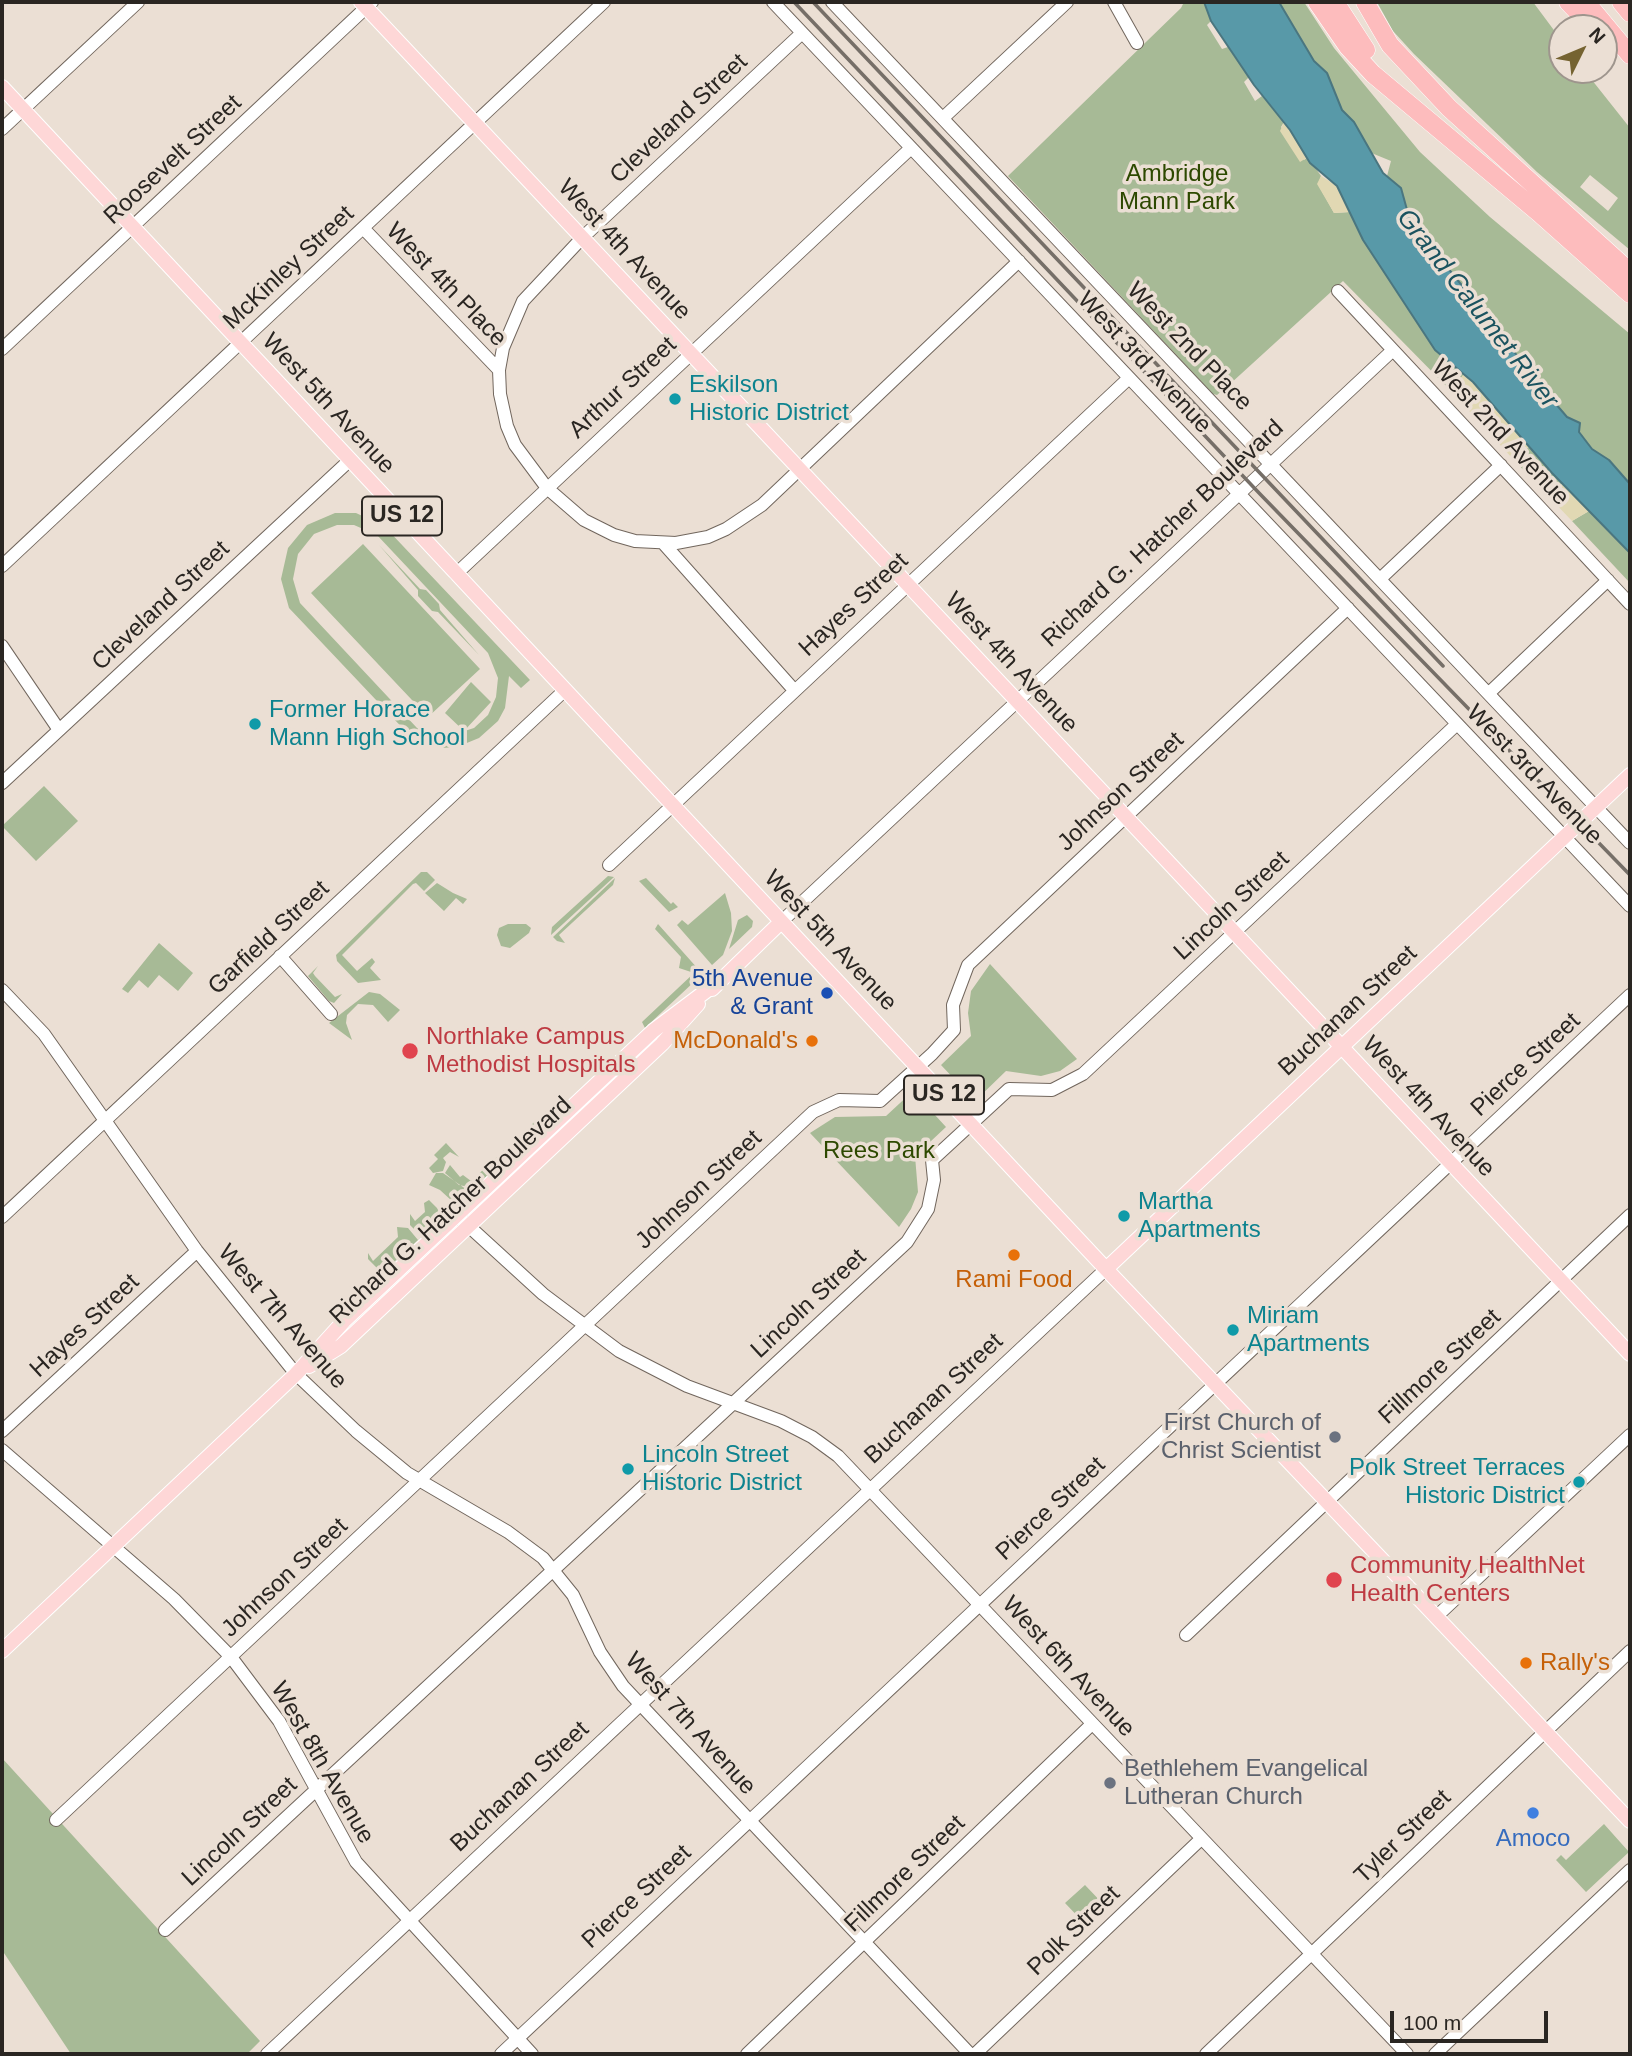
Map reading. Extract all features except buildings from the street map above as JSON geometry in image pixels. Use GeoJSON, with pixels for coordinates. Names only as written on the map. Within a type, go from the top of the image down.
{"type":"FeatureCollection","features":[{"type":"Feature","properties":{"kind":"highway"},"geometry":{"type":"LineString","coordinates":[[1317,2],[1348,47],[1373,74],[1435,124],[1630,294]]}},
{"type":"Feature","properties":{"kind":"highway"},"geometry":{"type":"LineString","coordinates":[[1335,2],[1355,37],[1435,124]]}},
{"type":"Feature","properties":{"kind":"highway"},"geometry":{"type":"LineString","coordinates":[[1348,2],[1371,38],[1394,65],[1449,108],[1630,272]]}},
{"type":"Feature","properties":{"kind":"highway"},"geometry":{"type":"LineString","coordinates":[[1365,2],[1390,45],[1449,108]]}},
{"type":"Feature","properties":{"kind":"highway"},"geometry":{"type":"LineString","coordinates":[[1586,2],[1630,55]]}},
{"type":"Feature","properties":{"kind":"highway"},"geometry":{"type":"LineString","coordinates":[[1620,2],[1630,13]]}},
{"type":"Feature","properties":{"kind":"main road","name":"West 4th Avenue"},"geometry":{"type":"LineString","coordinates":[[366,4],[1124,818],[1630,1354]]}},
{"type":"Feature","properties":{"kind":"main road","name":"West 5th Avenue"},"geometry":{"type":"LineString","coordinates":[[2,88],[1106,1269],[1630,1821]]}},
{"type":"Feature","properties":{"kind":"main road","name":"Buchanan Street"},"geometry":{"type":"LineString","coordinates":[[1106,1269],[1630,775]]}},
{"type":"Feature","properties":{"kind":"main road","name":"Richard G. Hatcher Boulevard"},"geometry":{"type":"LineString","coordinates":[[296,1374],[341,1346],[662,1044],[718,982],[781,922]]}},
{"type":"Feature","properties":{"kind":"main road","name":"Richard G. Hatcher Boulevard"},"geometry":{"type":"LineString","coordinates":[[2,1651],[296,1374],[331,1333],[456,1215],[664,1021],[718,982]]}},
{"type":"Feature","properties":{"kind":"main road"},"geometry":{"type":"LineString","coordinates":[[587,1093],[598,1104]]}},
{"type":"Feature","properties":{"kind":"street"},"geometry":{"type":"LineString","coordinates":[[2,129],[138,2]]}},
{"type":"Feature","properties":{"kind":"street","name":"McKinley Street"},"geometry":{"type":"LineString","coordinates":[[2,566],[604,2]]}},
{"type":"Feature","properties":{"kind":"street","name":"West 3rd Avenue"},"geometry":{"type":"LineString","coordinates":[[773,2],[1630,906]]}},
{"type":"Feature","properties":{"kind":"street","name":"West 2nd Place"},"geometry":{"type":"LineString","coordinates":[[834,2],[1630,843]]}},
{"type":"Feature","properties":{"kind":"street"},"geometry":{"type":"LineString","coordinates":[[943,118],[1067,2]]}},
{"type":"Feature","properties":{"kind":"street"},"geometry":{"type":"LineString","coordinates":[[1114,2],[1137,43]]}},
{"type":"Feature","properties":{"kind":"street","name":"Roosevelt Street"},"geometry":{"type":"LineString","coordinates":[[2,349],[366,4]]}},
{"type":"Feature","properties":{"kind":"street","name":"Cleveland Street"},"geometry":{"type":"LineString","coordinates":[[547,488],[524,460],[507,426],[499,370],[510,327],[523,301],[582,239],[802,33]]}},
{"type":"Feature","properties":{"kind":"street","name":"Arthur Street"},"geometry":{"type":"LineString","coordinates":[[456,574],[911,148]]}},
{"type":"Feature","properties":{"kind":"street","name":"West 4th Place"},"geometry":{"type":"LineString","coordinates":[[363,228],[499,370]]}},
{"type":"Feature","properties":{"kind":"street"},"geometry":{"type":"LineString","coordinates":[[547,488],[598,528],[635,541],[664,544],[692,541],[726,529],[762,505],[1019,261]]}},
{"type":"Feature","properties":{"kind":"street","name":"West 2nd Avenue"},"geometry":{"type":"LineString","coordinates":[[1338,291],[1630,604]]}},
{"type":"Feature","properties":{"kind":"street","name":"Richard G. Hatcher Boulevard"},"geometry":{"type":"LineString","coordinates":[[781,922],[1393,350]]}},
{"type":"Feature","properties":{"kind":"street","name":"Hayes Street"},"geometry":{"type":"LineString","coordinates":[[609,864],[1129,378]]}},
{"type":"Feature","properties":{"kind":"street","name":"Cleveland Street"},"geometry":{"type":"LineString","coordinates":[[2,783],[350,460]]}},
{"type":"Feature","properties":{"kind":"street"},"geometry":{"type":"LineString","coordinates":[[1380,579],[1501,465]]}},
{"type":"Feature","properties":{"kind":"street"},"geometry":{"type":"LineString","coordinates":[[664,544],[794,690]]}},
{"type":"Feature","properties":{"kind":"street"},"geometry":{"type":"LineString","coordinates":[[1489,694],[1608,580]]}},
{"type":"Feature","properties":{"kind":"street","name":"Johnson Street"},"geometry":{"type":"LineString","coordinates":[[56,1820],[813,1112],[839,1100],[880,1101],[917,1067],[953,1033],[955,996],[968,965],[1348,608]]}},
{"type":"Feature","properties":{"kind":"street"},"geometry":{"type":"LineString","coordinates":[[2,646],[59,730]]}},
{"type":"Feature","properties":{"kind":"street","name":"Garfield Street"},"geometry":{"type":"LineString","coordinates":[[2,1217],[565,690]]}},
{"type":"Feature","properties":{"kind":"street","name":"Lincoln Street"},"geometry":{"type":"LineString","coordinates":[[165,1930],[907,1242],[928,1209],[934,1180],[933,1160],[971,1124],[1009,1089],[1052,1090],[1083,1074],[1457,723]]}},
{"type":"Feature","properties":{"kind":"street"},"geometry":{"type":"LineString","coordinates":[[280,956],[331,1014]]}},
{"type":"Feature","properties":{"kind":"street","name":"West 7th Avenue"},"geometry":{"type":"LineString","coordinates":[[4,995],[44,1034],[197,1251],[296,1374],[362,1437],[418,1481],[528,1545],[554,1569],[573,1595],[608,1667],[641,1706],[970,2054]]}},
{"type":"Feature","properties":{"kind":"street","name":"Pierce Street"},"geometry":{"type":"LineString","coordinates":[[501,2054],[1630,995]]}},
{"type":"Feature","properties":{"kind":"street","name":"West 6th Avenue"},"geometry":{"type":"LineString","coordinates":[[456,1215],[529,1282],[584,1326],[651,1370],[734,1402],[812,1437],[838,1456],[1408,2054]]}},
{"type":"Feature","properties":{"kind":"street","name":"Fillmore Street"},"geometry":{"type":"LineString","coordinates":[[1186,1635],[1630,1215]]}},
{"type":"Feature","properties":{"kind":"street","name":"Hayes Street"},"geometry":{"type":"LineString","coordinates":[[2,1431],[197,1251]]}},
{"type":"Feature","properties":{"kind":"street","name":"Buchanan Street"},"geometry":{"type":"LineString","coordinates":[[267,2054],[1106,1269]]}},
{"type":"Feature","properties":{"kind":"street"},"geometry":{"type":"LineString","coordinates":[[1437,1616],[1630,1435]]}},
{"type":"Feature","properties":{"kind":"street","name":"West 8th Avenue"},"geometry":{"type":"LineString","coordinates":[[2,1450],[174,1599],[231,1657],[279,1721],[356,1862],[532,2054]]}},
{"type":"Feature","properties":{"kind":"street","name":"Tyler Street"},"geometry":{"type":"LineString","coordinates":[[1206,2054],[1630,1651]]}},
{"type":"Feature","properties":{"kind":"street","name":"Fillmore Street"},"geometry":{"type":"LineString","coordinates":[[747,2054],[1092,1724]]}},
{"type":"Feature","properties":{"kind":"street","name":"Polk Street"},"geometry":{"type":"LineString","coordinates":[[975,2054],[1201,1839]]}},
{"type":"Feature","properties":{"kind":"street"},"geometry":{"type":"LineString","coordinates":[[1435,2054],[1630,1870]]}},
{"type":"Feature","properties":{"kind":"green space","name":"Ambridge Mann Park"},"geometry":{"type":"Polygon","coordinates":[[[1184,2],[1204,2],[1211,21],[1207,25],[1222,49],[1228,47],[1249,77],[1244,82],[1255,101],[1262,96],[1284,122],[1281,127],[1304,160],[1308,157],[1321,176],[1318,184],[1334,213],[1350,212],[1363,240],[1435,350],[1464,374],[1451,391],[1343,281],[1230,384],[1217,395],[1213,394],[1008,176],[1181,8],[1184,2]]]}},
{"type":"Feature","properties":{"kind":"green space"},"geometry":{"type":"Polygon","coordinates":[[[1279,2],[1304,2],[1334,48],[1420,152],[1490,217],[1630,334],[1630,484],[1609,460],[1592,449],[1579,432],[1579,424],[1567,417],[1549,396],[1474,301],[1470,289],[1464,288],[1417,230],[1409,217],[1401,188],[1387,176],[1391,161],[1369,152],[1354,122],[1342,110],[1327,73],[1314,61],[1279,2]]]}},
{"type":"Feature","properties":{"kind":"green space"},"geometry":{"type":"Polygon","coordinates":[[[1377,2],[1533,2],[1548,22],[1548,84],[1595,84],[1630,128],[1630,250],[1537,172],[1393,31],[1377,2]],[[1590,175],[1580,187],[1608,211],[1618,198],[1590,175]]]}},
{"type":"Feature","properties":{"kind":"green space"},"geometry":{"type":"Polygon","coordinates":[[[1529,447],[1562,483],[1551,499],[1512,458],[1529,447]]]}},
{"type":"Feature","properties":{"kind":"green space"},"geometry":{"type":"Polygon","coordinates":[[[1589,511],[1630,553],[1630,583],[1572,521],[1589,511]]]}},
{"type":"Feature","properties":{"kind":"green space"},"geometry":{"type":"Polygon","coordinates":[[[335,513],[356,513],[384,526],[530,680],[521,688],[509,676],[505,708],[498,721],[479,738],[457,747],[442,748],[412,738],[289,608],[281,579],[288,548],[307,525],[335,513]],[[337,525],[314,534],[298,554],[293,579],[300,603],[417,728],[429,734],[449,736],[474,728],[488,715],[496,697],[498,678],[488,653],[377,535],[354,525],[337,525]]]}},
{"type":"Feature","properties":{"kind":"green space"},"geometry":{"type":"Polygon","coordinates":[[[363,544],[480,669],[428,717],[311,593],[363,544]]]}},
{"type":"Feature","properties":{"kind":"green space"},"geometry":{"type":"Polygon","coordinates":[[[379,545],[420,589],[426,590],[439,604],[440,610],[479,655],[438,612],[432,611],[418,596],[418,590],[379,545]]]}},
{"type":"Feature","properties":{"kind":"green space"},"geometry":{"type":"Polygon","coordinates":[[[471,682],[491,702],[464,731],[445,713],[471,682]]]}},
{"type":"Feature","properties":{"kind":"green space"},"geometry":{"type":"Polygon","coordinates":[[[44,786],[78,821],[36,861],[2,826],[44,786]]]}},
{"type":"Feature","properties":{"kind":"green space"},"geometry":{"type":"Polygon","coordinates":[[[421,872],[427,872],[435,880],[424,891],[416,883],[413,884],[342,955],[357,971],[372,958],[375,962],[370,968],[381,980],[358,983],[337,961],[336,955],[421,872]]]}},
{"type":"Feature","properties":{"kind":"green space"},"geometry":{"type":"Polygon","coordinates":[[[608,876],[614,877],[551,935],[552,927],[608,876]]]}},
{"type":"Feature","properties":{"kind":"green space"},"geometry":{"type":"Polygon","coordinates":[[[615,878],[613,885],[559,935],[565,943],[557,941],[553,937],[615,878]]]}},
{"type":"Feature","properties":{"kind":"green space"},"geometry":{"type":"Polygon","coordinates":[[[646,878],[671,904],[673,902],[678,907],[669,912],[639,881],[646,878]]]}},
{"type":"Feature","properties":{"kind":"green space"},"geometry":{"type":"Polygon","coordinates":[[[437,883],[467,899],[463,904],[456,898],[444,911],[425,893],[437,883]]]}},
{"type":"Feature","properties":{"kind":"green space"},"geometry":{"type":"Polygon","coordinates":[[[725,893],[731,913],[732,931],[723,955],[712,965],[677,925],[682,920],[688,925],[725,893]]]}},
{"type":"Feature","properties":{"kind":"green space"},"geometry":{"type":"Polygon","coordinates":[[[747,915],[753,921],[752,927],[729,949],[738,920],[747,915]]]}},
{"type":"Feature","properties":{"kind":"green space"},"geometry":{"type":"Polygon","coordinates":[[[508,924],[526,924],[531,928],[529,933],[510,948],[501,946],[497,935],[499,928],[508,924]]]}},
{"type":"Feature","properties":{"kind":"green space"},"geometry":{"type":"Polygon","coordinates":[[[658,924],[699,970],[696,980],[645,1028],[642,1022],[694,973],[679,968],[681,957],[655,929],[658,924]]]}},
{"type":"Feature","properties":{"kind":"green space"},"geometry":{"type":"Polygon","coordinates":[[[159,943],[193,973],[178,991],[159,975],[148,988],[139,980],[128,993],[122,989],[159,943]]]}},
{"type":"Feature","properties":{"kind":"green space"},"geometry":{"type":"Polygon","coordinates":[[[990,964],[1077,1059],[1060,1071],[1041,1076],[1006,1071],[975,1101],[941,1065],[971,1036],[968,1013],[971,991],[990,964]]]}},
{"type":"Feature","properties":{"kind":"green space"},"geometry":{"type":"Polygon","coordinates":[[[318,966],[313,973],[315,976],[335,997],[342,994],[334,1003],[329,1001],[308,976],[318,966]]]}},
{"type":"Feature","properties":{"kind":"green space"},"geometry":{"type":"Polygon","coordinates":[[[369,992],[380,994],[400,1010],[388,1022],[373,1005],[358,1004],[347,1015],[346,1023],[352,1040],[329,1023],[369,992]]]}},
{"type":"Feature","properties":{"kind":"green space","name":"Rees Park"},"geometry":{"type":"Polygon","coordinates":[[[913,1091],[946,1127],[915,1156],[918,1192],[899,1227],[810,1133],[835,1117],[886,1116],[913,1091]]]}},
{"type":"Feature","properties":{"kind":"green space"},"geometry":{"type":"Polygon","coordinates":[[[557,1101],[561,1106],[526,1140],[521,1140],[521,1144],[474,1188],[459,1185],[445,1173],[450,1165],[460,1177],[463,1175],[471,1181],[557,1101]]]}},
{"type":"Feature","properties":{"kind":"green space"},"geometry":{"type":"Polygon","coordinates":[[[446,1143],[459,1157],[450,1152],[443,1158],[446,1162],[443,1171],[433,1173],[429,1168],[438,1159],[434,1155],[446,1143]]]}},
{"type":"Feature","properties":{"kind":"green space"},"geometry":{"type":"Polygon","coordinates":[[[436,1173],[443,1173],[470,1192],[460,1201],[452,1201],[440,1190],[429,1185],[436,1173]]]}},
{"type":"Feature","properties":{"kind":"green space"},"geometry":{"type":"Polygon","coordinates":[[[429,1200],[440,1211],[436,1223],[421,1236],[410,1225],[410,1214],[415,1221],[425,1212],[424,1203],[429,1200]]]}},
{"type":"Feature","properties":{"kind":"green space"},"geometry":{"type":"Polygon","coordinates":[[[397,1227],[408,1228],[418,1240],[382,1273],[368,1259],[368,1253],[373,1261],[398,1237],[397,1227]]]}},
{"type":"Feature","properties":{"kind":"green space"},"geometry":{"type":"Polygon","coordinates":[[[2,1758],[260,2041],[247,2054],[71,2054],[2,1950],[2,1758]]]}},
{"type":"Feature","properties":{"kind":"green space"},"geometry":{"type":"Polygon","coordinates":[[[1604,1824],[1629,1852],[1586,1892],[1556,1860],[1561,1855],[1566,1860],[1604,1824]]]}},
{"type":"Feature","properties":{"kind":"green space"},"geometry":{"type":"Polygon","coordinates":[[[1085,1885],[1105,1906],[1085,1924],[1065,1903],[1085,1885]]]}},
{"type":"Feature","properties":{"kind":"sand"},"geometry":{"type":"Polygon","coordinates":[[[1284,122],[1308,157],[1300,162],[1280,131],[1284,122]]]}},
{"type":"Feature","properties":{"kind":"sand"},"geometry":{"type":"Polygon","coordinates":[[[1321,176],[1337,186],[1350,212],[1334,213],[1317,184],[1321,176]]]}},
{"type":"Feature","properties":{"kind":"sand"},"geometry":{"type":"Polygon","coordinates":[[[1464,374],[1492,401],[1529,447],[1512,458],[1451,391],[1464,374]]]}},
{"type":"Feature","properties":{"kind":"sand"},"geometry":{"type":"Polygon","coordinates":[[[1562,483],[1589,511],[1572,521],[1551,499],[1562,483]]]}},
{"type":"Feature","properties":{"kind":"water","name":"Grand Calumet River"},"geometry":{"type":"Polygon","coordinates":[[[1204,2],[1279,2],[1314,61],[1327,73],[1342,110],[1354,122],[1383,173],[1401,188],[1409,217],[1417,230],[1464,288],[1470,289],[1474,301],[1549,396],[1567,417],[1580,423],[1579,432],[1592,449],[1609,460],[1630,484],[1630,553],[1552,473],[1473,382],[1435,350],[1363,240],[1337,186],[1310,163],[1290,130],[1254,85],[1211,21],[1204,2]]]}},
{"type":"Feature","properties":{"kind":"railway"},"geometry":{"type":"LineString","coordinates":[[794,2],[1260,494],[1630,875]]}},
{"type":"Feature","properties":{"kind":"railway"},"geometry":{"type":"LineString","coordinates":[[813,2],[1443,666]]}},
{"type":"Feature","properties":{"kind":"place","name":"Eskilson Historic District"},"geometry":{"type":"Point","coordinates":[675,399]}},
{"type":"Feature","properties":{"kind":"place","name":"Former Horace Mann High School"},"geometry":{"type":"Point","coordinates":[255,724]}},
{"type":"Feature","properties":{"kind":"place","name":"5th Avenue & Grant"},"geometry":{"type":"Point","coordinates":[827,993]}},
{"type":"Feature","properties":{"kind":"place","name":"McDonald's"},"geometry":{"type":"Point","coordinates":[812,1041]}},
{"type":"Feature","properties":{"kind":"place","name":"Northlake Campus Methodist Hospitals"},"geometry":{"type":"Point","coordinates":[410,1051]}},
{"type":"Feature","properties":{"kind":"place","name":"Martha Apartments"},"geometry":{"type":"Point","coordinates":[1124,1216]}},
{"type":"Feature","properties":{"kind":"place","name":"Rami Food"},"geometry":{"type":"Point","coordinates":[1014,1255]}},
{"type":"Feature","properties":{"kind":"place","name":"Miriam Apartments"},"geometry":{"type":"Point","coordinates":[1233,1330]}},
{"type":"Feature","properties":{"kind":"place","name":"First Church of Christ Scientist"},"geometry":{"type":"Point","coordinates":[1335,1437]}},
{"type":"Feature","properties":{"kind":"place","name":"Lincoln Street Historic District"},"geometry":{"type":"Point","coordinates":[628,1469]}},
{"type":"Feature","properties":{"kind":"place","name":"Polk Street Terraces Historic District"},"geometry":{"type":"Point","coordinates":[1579,1482]}},
{"type":"Feature","properties":{"kind":"place","name":"Community HealthNet Health Centers"},"geometry":{"type":"Point","coordinates":[1334,1580]}},
{"type":"Feature","properties":{"kind":"place","name":"Rally's"},"geometry":{"type":"Point","coordinates":[1526,1663]}},
{"type":"Feature","properties":{"kind":"place","name":"Bethlehem Evangelical Lutheran Church"},"geometry":{"type":"Point","coordinates":[1110,1783]}},
{"type":"Feature","properties":{"kind":"place","name":"Amoco"},"geometry":{"type":"Point","coordinates":[1533,1813]}}]}
